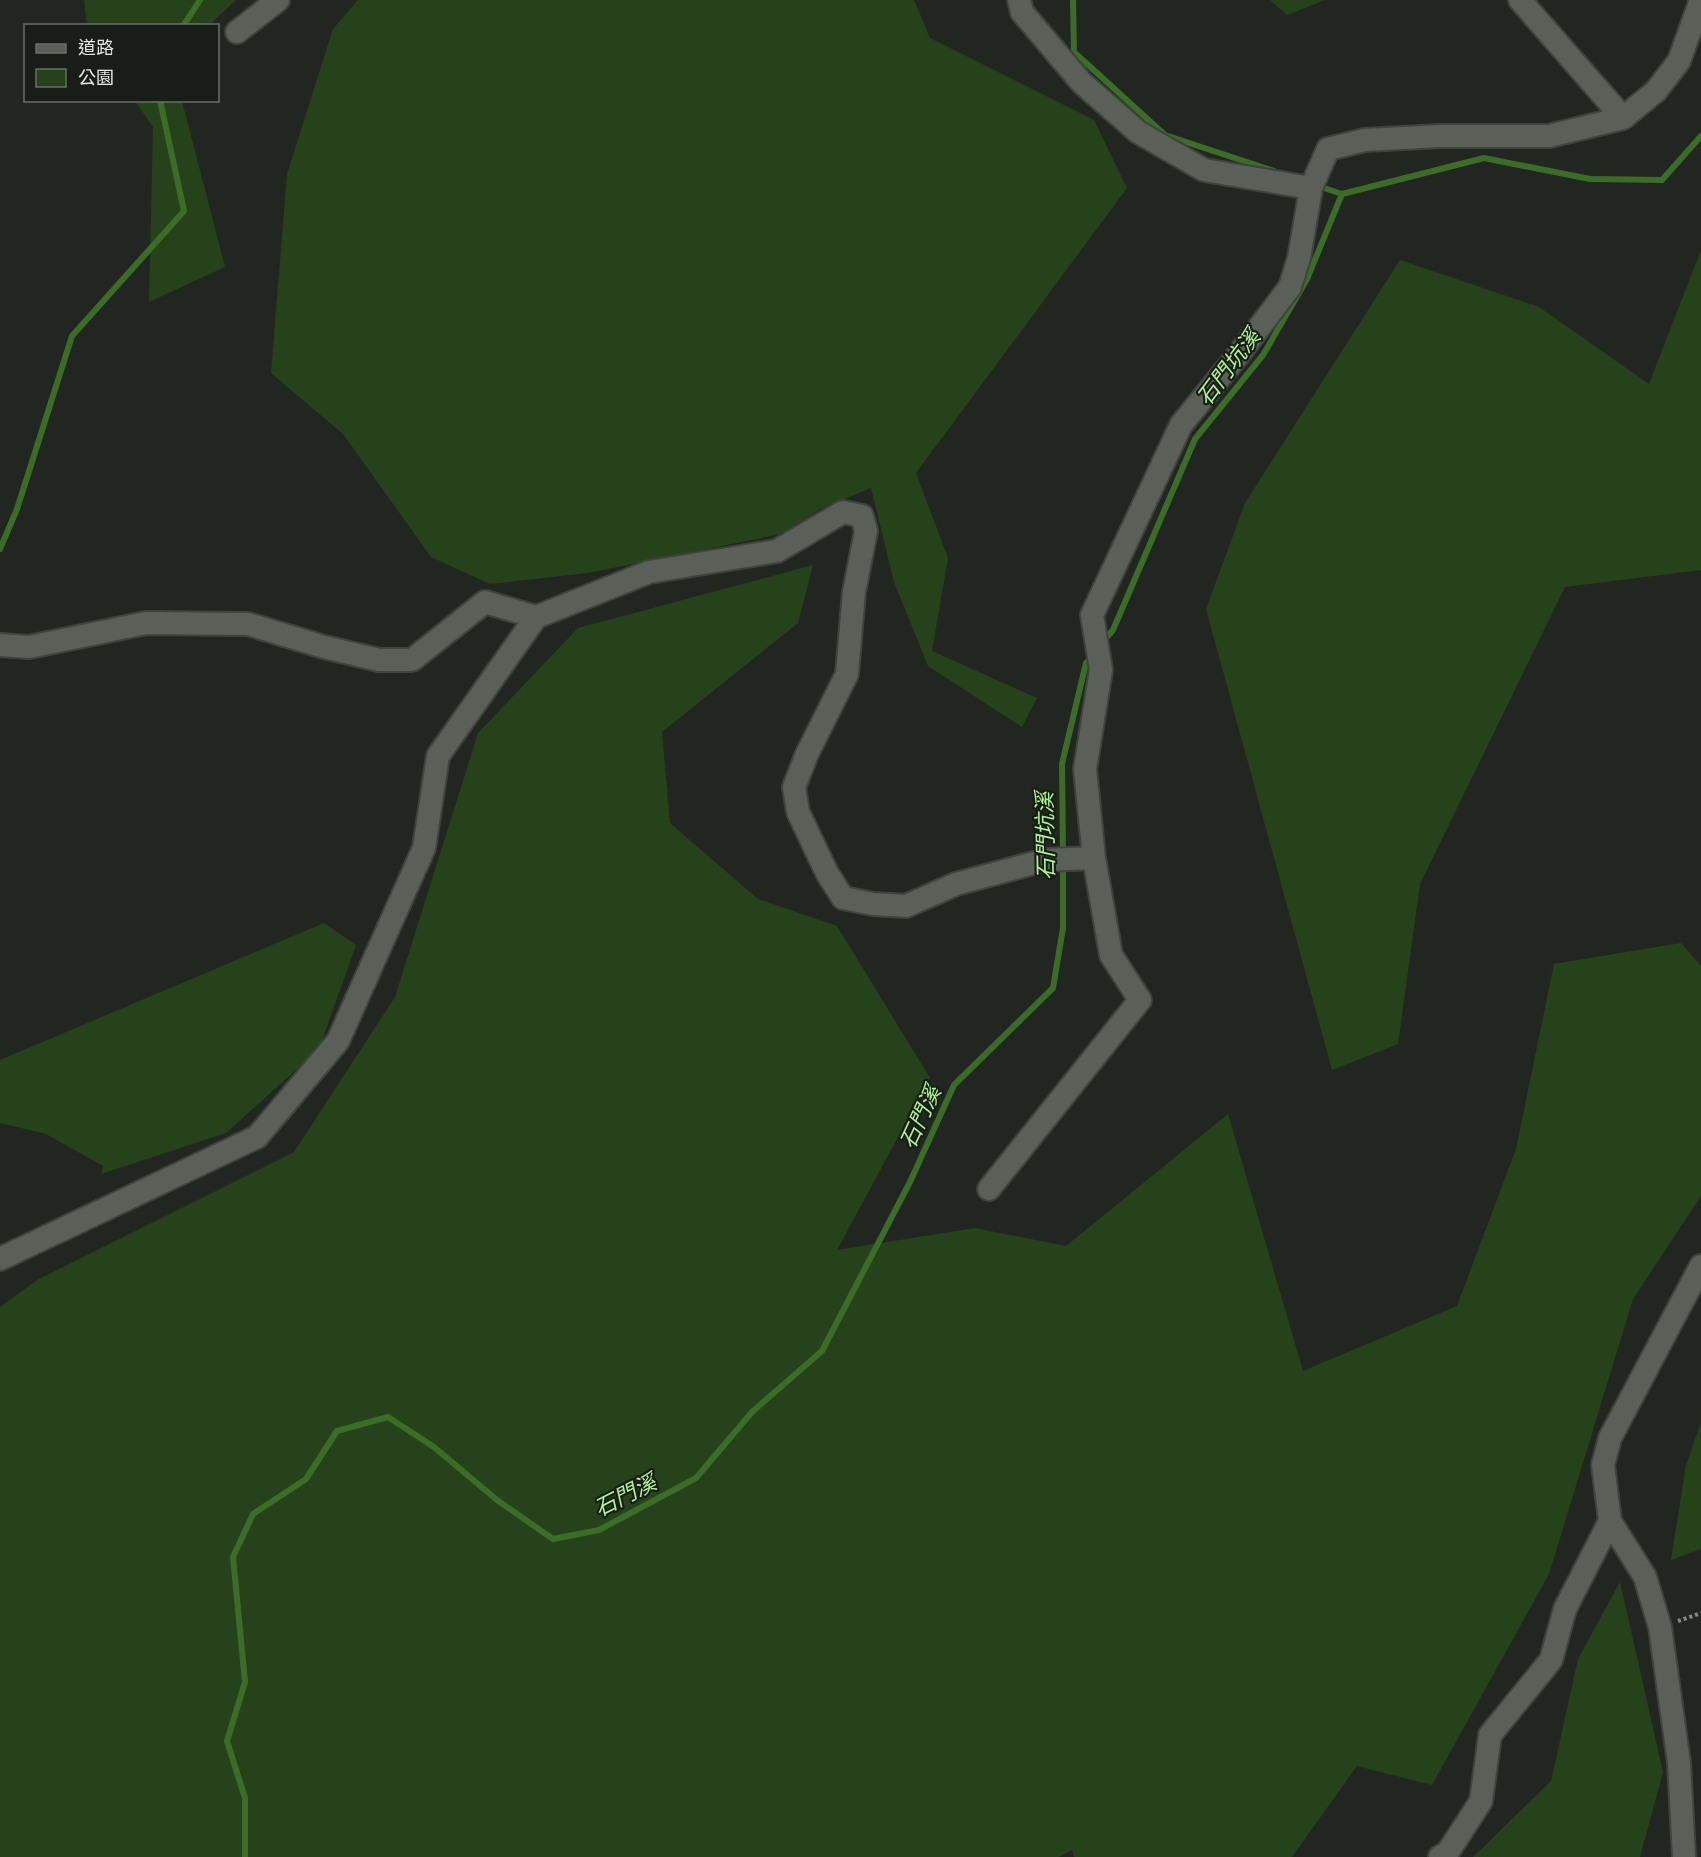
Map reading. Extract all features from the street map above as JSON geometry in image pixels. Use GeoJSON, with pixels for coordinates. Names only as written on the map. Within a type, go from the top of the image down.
{"type":"FeatureCollection","features":[{"type":"Feature","properties":{"kind":"street"},"geometry":{"type":"LineString","coordinates":[[237,32],[278,0]]}},
{"type":"Feature","properties":{"kind":"street"},"geometry":{"type":"LineString","coordinates":[[1018,0],[1022,12],[1082,82],[1138,132],[1204,171],[1313,183]]}},
{"type":"Feature","properties":{"kind":"street"},"geometry":{"type":"LineString","coordinates":[[1520,0],[1623,118]]}},
{"type":"Feature","properties":{"kind":"street"},"geometry":{"type":"LineString","coordinates":[[989,1189],[1140,1000],[1111,955],[1085,859],[1085,769],[1101,670],[1092,615],[1181,425],[1290,287],[1299,258],[1313,183],[1328,149],[1365,140],[1440,136],[1549,136],[1623,118],[1656,91],[1679,61],[1701,0]]}},
{"type":"Feature","properties":{"kind":"street"},"geometry":{"type":"LineString","coordinates":[[0,1259],[257,1137],[338,1041],[424,848],[438,756],[536,617],[649,572],[777,551],[843,512],[862,516],[866,531],[854,592],[847,674],[807,754],[794,787],[798,812],[827,873],[843,898],[873,904],[906,906],[956,884],[1003,870],[1049,860],[1085,859]]}},
{"type":"Feature","properties":{"kind":"street"},"geometry":{"type":"LineString","coordinates":[[0,645],[29,647],[146,623],[248,624],[324,647],[379,660],[412,660],[485,602],[536,617]]}},
{"type":"Feature","properties":{"kind":"street"},"geometry":{"type":"LineString","coordinates":[[1684,1857],[1679,1763],[1660,1627],[1645,1577],[1610,1521],[1603,1465],[1610,1438],[1701,1266]]}},
{"type":"Feature","properties":{"kind":"street"},"geometry":{"type":"LineString","coordinates":[[1440,1857],[1448,1852],[1481,1801],[1490,1735],[1551,1660],[1565,1609],[1610,1521]]}},
{"type":"Feature","properties":{"kind":"green space"},"geometry":{"type":"Polygon","coordinates":[[[84,0],[236,0],[210,24],[87,24],[84,0]]]}},
{"type":"Feature","properties":{"kind":"green space"},"geometry":{"type":"Polygon","coordinates":[[[358,0],[914,0],[930,38],[1094,120],[1127,188],[916,473],[948,558],[932,651],[1037,698],[1022,727],[928,666],[894,582],[871,488],[821,509],[781,534],[588,573],[490,584],[431,557],[343,434],[271,373],[287,174],[333,29],[358,0]]]}},
{"type":"Feature","properties":{"kind":"green space"},"geometry":{"type":"Polygon","coordinates":[[[1270,0],[1325,0],[1287,15],[1270,0]]]}},
{"type":"Feature","properties":{"kind":"green space"},"geometry":{"type":"Polygon","coordinates":[[[136,102],[182,102],[225,267],[149,302],[153,127],[136,102]]]}},
{"type":"Feature","properties":{"kind":"green space"},"geometry":{"type":"Polygon","coordinates":[[[1701,250],[1701,570],[1565,587],[1420,884],[1398,1044],[1332,1070],[1206,609],[1245,503],[1400,260],[1539,307],[1649,384],[1701,250]]]}},
{"type":"Feature","properties":{"kind":"green space"},"geometry":{"type":"Polygon","coordinates":[[[813,565],[798,623],[662,732],[670,823],[758,899],[837,926],[930,1078],[837,1250],[975,1228],[1066,1246],[1228,1114],[1303,1371],[1457,1306],[1516,1149],[1554,964],[1681,943],[1701,966],[1701,1196],[1633,1299],[1549,1574],[1432,1785],[1357,1766],[1292,1857],[1074,1857],[1072,1850],[1059,1857],[0,1857],[0,1307],[37,1280],[294,1152],[395,997],[478,733],[578,628],[813,565]]]}},
{"type":"Feature","properties":{"kind":"green space"},"geometry":{"type":"Polygon","coordinates":[[[324,923],[356,945],[319,1049],[226,1133],[101,1174],[103,1166],[46,1134],[0,1123],[0,1060],[324,923]]]}},
{"type":"Feature","properties":{"kind":"green space"},"geometry":{"type":"Polygon","coordinates":[[[1701,1422],[1701,1549],[1671,1560],[1686,1465],[1701,1422]]]}},
{"type":"Feature","properties":{"kind":"green space"},"geometry":{"type":"Polygon","coordinates":[[[1620,1582],[1663,1772],[1640,1857],[1473,1857],[1551,1781],[1578,1659],[1620,1582]]]}},
{"type":"Feature","properties":{"kind":"waterway"},"geometry":{"type":"LineString","coordinates":[[184,24],[200,0]]}},
{"type":"Feature","properties":{"kind":"waterway"},"geometry":{"type":"LineString","coordinates":[[1073,0],[1074,52],[1165,135],[1274,171]]}},
{"type":"Feature","properties":{"kind":"waterway"},"geometry":{"type":"LineString","coordinates":[[0,549],[17,509],[72,336],[184,211],[160,102]]}},
{"type":"Feature","properties":{"kind":"waterway","name":"石門坑溪"},"geometry":{"type":"LineString","coordinates":[[1102,643],[1113,630],[1195,439],[1263,355],[1307,279],[1342,194],[1484,158],[1590,179],[1662,180],[1701,136]]}},
{"type":"Feature","properties":{"kind":"waterway"},"geometry":{"type":"LineString","coordinates":[[1318,186],[1342,194]]}},
{"type":"Feature","properties":{"kind":"waterway","name":"石門坑溪"},"geometry":{"type":"LineString","coordinates":[[1063,854],[1062,764],[1086,663],[1092,656]]}},
{"type":"Feature","properties":{"kind":"waterway","name":"石門溪"},"geometry":{"type":"LineString","coordinates":[[245,1857],[245,1798],[227,1741],[245,1682],[233,1557],[253,1514],[306,1479],[337,1431],[388,1417],[434,1447],[497,1500],[553,1539],[599,1530],[696,1478],[752,1412],[822,1351],[910,1182],[954,1085],[1053,988],[1063,928],[1063,864]]}}]}
